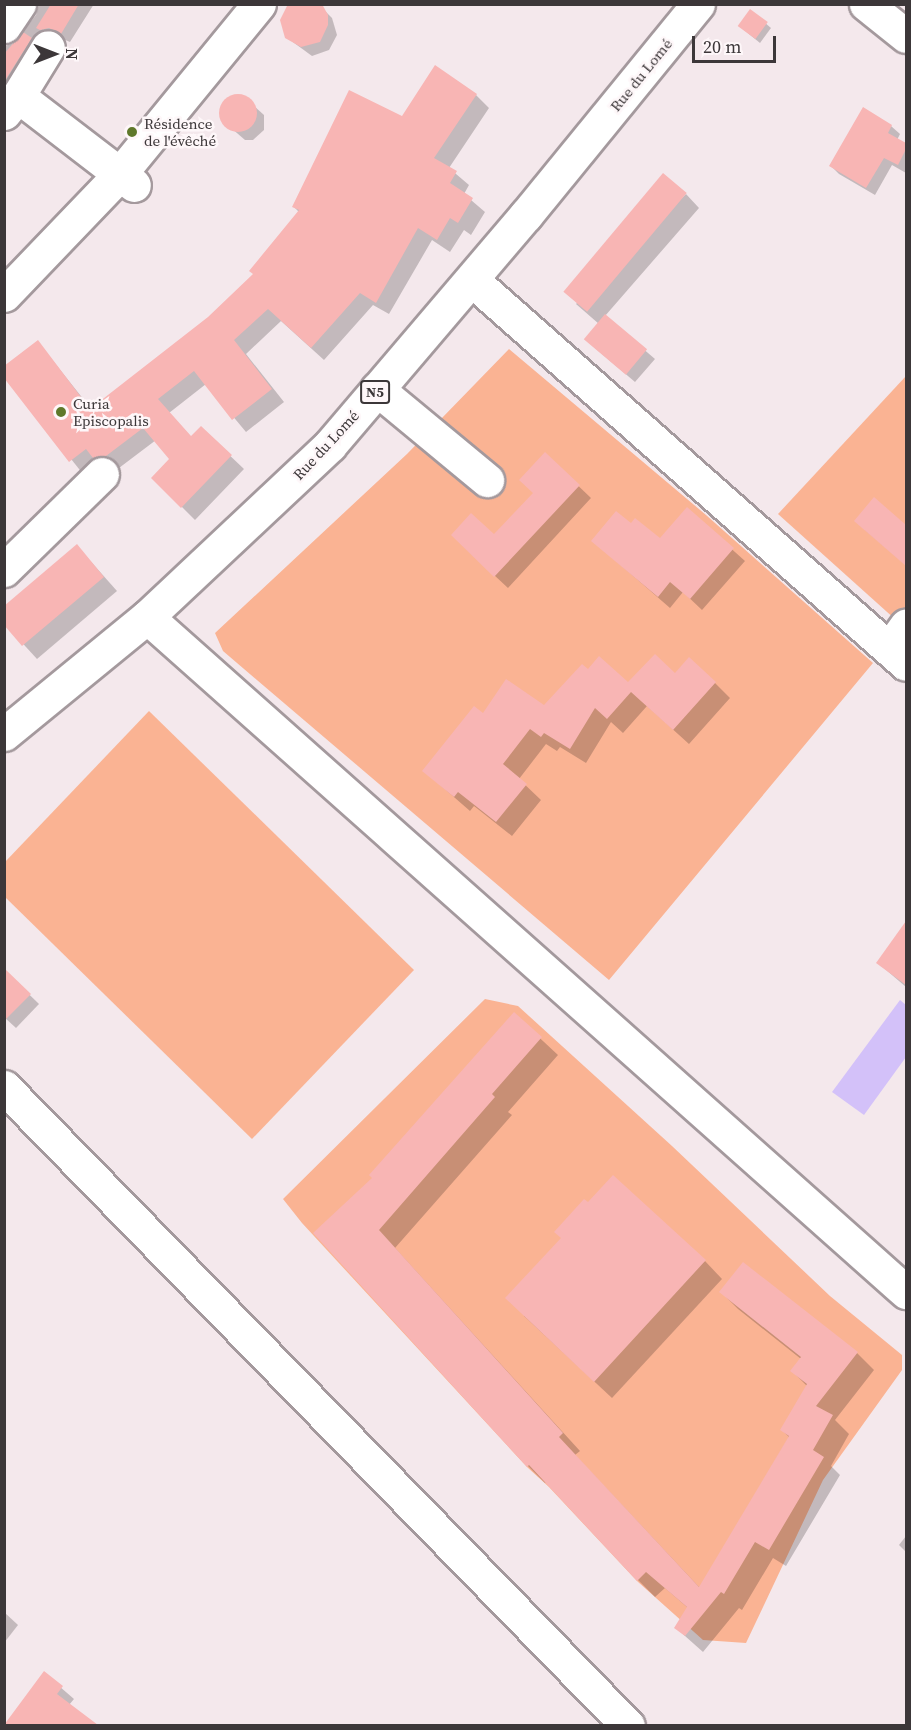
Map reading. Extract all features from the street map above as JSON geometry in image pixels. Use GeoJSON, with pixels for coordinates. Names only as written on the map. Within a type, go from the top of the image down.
{"type":"FeatureCollection","features":[{"type":"Feature","properties":{"kind":"street"},"geometry":{"type":"LineString","coordinates":[[4,26],[19,4]]}},
{"type":"Feature","properties":{"kind":"street"},"geometry":{"type":"LineString","coordinates":[[4,296],[127,180],[259,4]]}},
{"type":"Feature","properties":{"kind":"street","name":"Rue du Lomé"},"geometry":{"type":"LineString","coordinates":[[6,730],[147,617],[330,445],[472,280],[698,4]]}},
{"type":"Feature","properties":{"kind":"street"},"geometry":{"type":"LineString","coordinates":[[866,4],[906,36]]}},
{"type":"Feature","properties":{"kind":"street"},"geometry":{"type":"LineString","coordinates":[[48,47],[11,104],[127,180]]}},
{"type":"Feature","properties":{"kind":"street"},"geometry":{"type":"LineString","coordinates":[[472,280],[901,647]]}},
{"type":"Feature","properties":{"kind":"street"},"geometry":{"type":"LineString","coordinates":[[377,389],[487,480]]}},
{"type":"Feature","properties":{"kind":"street"},"geometry":{"type":"LineString","coordinates":[[4,570],[102,474]]}},
{"type":"Feature","properties":{"kind":"street"},"geometry":{"type":"LineString","coordinates":[[147,617],[906,1292]]}},
{"type":"Feature","properties":{"kind":"street"},"geometry":{"type":"LineString","coordinates":[[4,1087],[628,1725]]}},
{"type":"Feature","properties":{"kind":"shaded area"},"geometry":{"type":"Polygon","coordinates":[[[509,349],[706,515],[873,663],[609,980],[223,651],[215,633],[407,454],[509,349]]]}},
{"type":"Feature","properties":{"kind":"shaded area"},"geometry":{"type":"Polygon","coordinates":[[[906,376],[906,629],[778,514],[906,376]]]}},
{"type":"Feature","properties":{"kind":"shaded area"},"geometry":{"type":"Polygon","coordinates":[[[149,711],[414,970],[252,1139],[5,897],[5,862],[149,711]]]}},
{"type":"Feature","properties":{"kind":"shaded area"},"geometry":{"type":"Polygon","coordinates":[[[485,999],[518,1006],[672,1146],[830,1296],[902,1355],[902,1370],[823,1480],[746,1643],[703,1640],[637,1581],[549,1487],[527,1467],[302,1223],[283,1199],[485,999]]]}},
{"type":"Feature","properties":{"kind":"shaded area"},"geometry":{"type":"Polygon","coordinates":[[[900,1000],[906,1005],[906,1057],[864,1115],[832,1092],[900,1000]]]}},
{"type":"Feature","properties":{"kind":"building"},"geometry":{"type":"Polygon","coordinates":[[[51,4],[79,4],[61,34],[49,28],[40,30],[36,28],[51,4]]]}},
{"type":"Feature","properties":{"kind":"building"},"geometry":{"type":"Polygon","coordinates":[[[288,4],[322,4],[328,15],[328,25],[320,42],[301,47],[285,38],[280,20],[288,4]]]}},
{"type":"Feature","properties":{"kind":"building"},"geometry":{"type":"Polygon","coordinates":[[[750,9],[768,22],[755,39],[738,26],[750,9]]]}},
{"type":"Feature","properties":{"kind":"building"},"geometry":{"type":"Polygon","coordinates":[[[23,32],[32,38],[4,82],[4,54],[23,32]]]}},
{"type":"Feature","properties":{"kind":"building"},"geometry":{"type":"Polygon","coordinates":[[[435,65],[477,94],[434,158],[457,171],[450,183],[473,198],[458,223],[450,218],[437,240],[418,228],[376,303],[360,293],[311,348],[268,309],[234,340],[272,389],[232,420],[194,371],[158,399],[191,436],[201,426],[232,455],[181,508],[151,478],[169,459],[143,428],[106,456],[93,458],[86,449],[69,462],[4,378],[4,366],[38,340],[90,409],[208,317],[253,274],[249,271],[299,210],[292,207],[349,90],[402,116],[435,65]]]}},
{"type":"Feature","properties":{"kind":"building"},"geometry":{"type":"Polygon","coordinates":[[[238,94],[251,100],[257,113],[251,126],[238,132],[225,126],[219,113],[225,100],[238,94]]]}},
{"type":"Feature","properties":{"kind":"building"},"geometry":{"type":"Polygon","coordinates":[[[863,107],[892,125],[888,133],[906,143],[906,149],[898,165],[884,158],[866,188],[829,166],[863,107]]]}},
{"type":"Feature","properties":{"kind":"building"},"geometry":{"type":"Polygon","coordinates":[[[663,173],[687,193],[587,312],[563,292],[663,173]]]}},
{"type":"Feature","properties":{"kind":"building"},"geometry":{"type":"Polygon","coordinates":[[[605,314],[647,349],[626,375],[584,339],[605,314]]]}},
{"type":"Feature","properties":{"kind":"building"},"geometry":{"type":"Polygon","coordinates":[[[545,452],[580,485],[494,577],[451,535],[471,513],[494,534],[533,493],[519,480],[545,452]]]}},
{"type":"Feature","properties":{"kind":"building"},"geometry":{"type":"Polygon","coordinates":[[[874,497],[906,525],[906,566],[854,521],[874,497]]]}},
{"type":"Feature","properties":{"kind":"building"},"geometry":{"type":"Polygon","coordinates":[[[687,507],[734,548],[690,599],[670,582],[658,597],[591,541],[616,511],[631,523],[635,518],[660,538],[687,507]]]}},
{"type":"Feature","properties":{"kind":"building"},"geometry":{"type":"Polygon","coordinates":[[[77,544],[104,577],[22,646],[4,625],[4,606],[77,544]]]}},
{"type":"Feature","properties":{"kind":"building"},"geometry":{"type":"Polygon","coordinates":[[[655,654],[675,673],[689,657],[716,682],[673,730],[631,692],[607,719],[595,708],[570,749],[544,733],[541,737],[530,729],[503,764],[527,784],[496,822],[458,792],[454,797],[422,771],[474,706],[483,713],[506,679],[544,705],[582,664],[588,669],[599,656],[628,682],[655,654]]]}},
{"type":"Feature","properties":{"kind":"building"},"geometry":{"type":"Polygon","coordinates":[[[906,921],[906,985],[876,963],[906,921]]]}},
{"type":"Feature","properties":{"kind":"building"},"geometry":{"type":"Polygon","coordinates":[[[4,968],[31,994],[4,1021],[4,968]]]}},
{"type":"Feature","properties":{"kind":"building"},"geometry":{"type":"Polygon","coordinates":[[[514,1012],[542,1037],[492,1094],[495,1097],[379,1230],[563,1433],[559,1437],[699,1587],[789,1436],[780,1430],[807,1384],[790,1371],[801,1357],[719,1292],[743,1262],[858,1352],[816,1406],[833,1415],[813,1450],[824,1457],[769,1550],[755,1542],[724,1594],[721,1592],[685,1636],[674,1628],[687,1607],[646,1572],[637,1581],[529,1465],[527,1467],[313,1233],[372,1178],[369,1175],[514,1012]]]}},
{"type":"Feature","properties":{"kind":"building"},"geometry":{"type":"Polygon","coordinates":[[[613,1175],[706,1260],[594,1382],[505,1298],[561,1238],[554,1232],[584,1199],[588,1202],[613,1175]]]}},
{"type":"Feature","properties":{"kind":"building"},"geometry":{"type":"Polygon","coordinates":[[[44,1671],[63,1686],[57,1694],[98,1725],[4,1725],[44,1671]]]}},
{"type":"Feature","properties":{"kind":"place","name":"Résidence de l'évêché"},"geometry":{"type":"Point","coordinates":[132,132]}},
{"type":"Feature","properties":{"kind":"place","name":"Curia Episcopalis"},"geometry":{"type":"Point","coordinates":[61,412]}}]}
